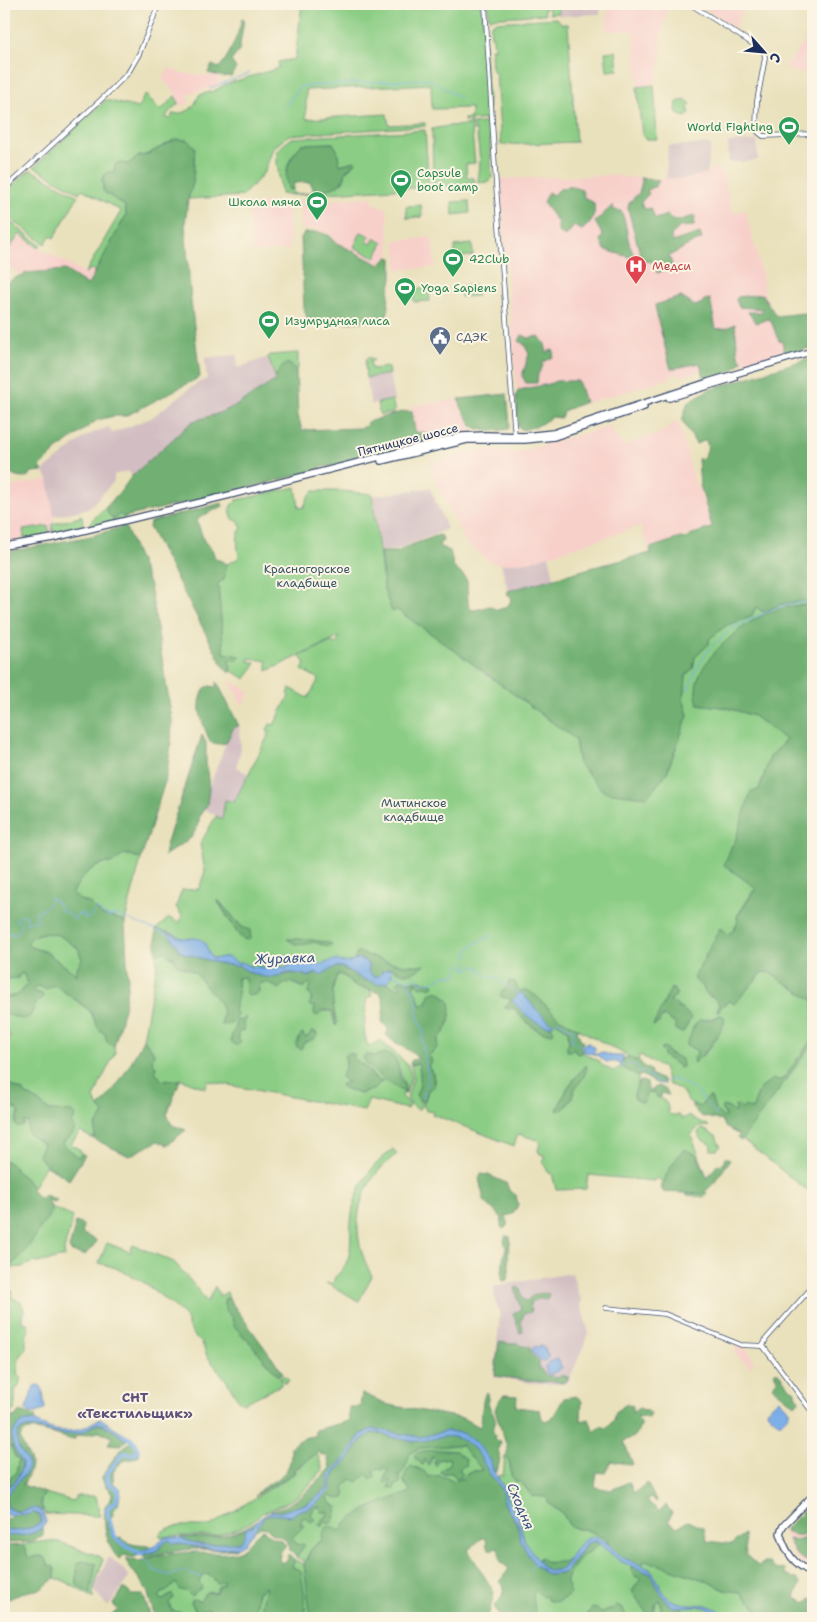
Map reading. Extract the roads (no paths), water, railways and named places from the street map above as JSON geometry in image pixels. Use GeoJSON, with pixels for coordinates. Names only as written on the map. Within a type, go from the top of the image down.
{"type":"FeatureCollection","features":[{"type":"Feature","properties":{"kind":"main road","name":"Пятницкое шоссе"},"geometry":{"type":"LineString","coordinates":[[4,547],[53,538],[199,503],[462,436],[486,434],[515,438],[553,432],[708,382],[813,353]]}},
{"type":"Feature","properties":{"kind":"main road"},"geometry":{"type":"LineString","coordinates":[[813,1495],[783,1526],[780,1533],[795,1562],[813,1573]]}},
{"type":"Feature","properties":{"kind":"street"},"geometry":{"type":"LineString","coordinates":[[4,189],[128,73],[139,54],[159,4]]}},
{"type":"Feature","properties":{"kind":"street"},"geometry":{"type":"LineString","coordinates":[[485,4],[515,438]]}},
{"type":"Feature","properties":{"kind":"street"},"geometry":{"type":"LineString","coordinates":[[690,4],[765,53],[756,107],[756,129],[760,134],[764,136],[813,134]]}},
{"type":"Feature","properties":{"kind":"street"},"geometry":{"type":"LineString","coordinates":[[763,1346],[766,1339],[813,1286]]}},
{"type":"Feature","properties":{"kind":"street"},"geometry":{"type":"LineString","coordinates":[[606,1308],[665,1314],[733,1343],[747,1346],[763,1346]]}},
{"type":"Feature","properties":{"kind":"street"},"geometry":{"type":"LineString","coordinates":[[763,1346],[813,1413]]}},
{"type":"Feature","properties":{"kind":"water"},"geometry":{"type":"Polygon","coordinates":[[[169,933],[182,938],[202,940],[213,958],[226,957],[237,963],[241,962],[249,966],[276,969],[279,965],[286,969],[288,964],[301,965],[310,956],[321,965],[336,960],[345,963],[362,959],[368,964],[369,972],[373,976],[379,976],[383,970],[390,968],[392,969],[391,978],[388,982],[377,984],[338,967],[325,972],[322,976],[317,973],[306,977],[304,974],[290,973],[278,977],[256,975],[239,965],[218,963],[183,953],[169,933]]]}},
{"type":"Feature","properties":{"kind":"water"},"geometry":{"type":"Polygon","coordinates":[[[521,992],[552,1024],[551,1026],[535,1021],[512,1001],[521,992]]]}},
{"type":"Feature","properties":{"kind":"water"},"geometry":{"type":"Polygon","coordinates":[[[587,1042],[596,1049],[594,1053],[598,1054],[601,1052],[612,1056],[623,1056],[622,1063],[606,1062],[599,1056],[583,1051],[582,1046],[587,1042]]]}},
{"type":"Feature","properties":{"kind":"water"},"geometry":{"type":"Polygon","coordinates":[[[541,1346],[545,1348],[549,1358],[542,1362],[532,1350],[534,1347],[541,1346]]]}},
{"type":"Feature","properties":{"kind":"water"},"geometry":{"type":"Polygon","coordinates":[[[558,1359],[562,1368],[552,1374],[547,1374],[545,1366],[549,1362],[558,1359]]]}},
{"type":"Feature","properties":{"kind":"water"},"geometry":{"type":"Polygon","coordinates":[[[34,1386],[41,1386],[45,1408],[35,1413],[30,1413],[26,1409],[34,1386]]]}},
{"type":"Feature","properties":{"kind":"water"},"geometry":{"type":"Polygon","coordinates":[[[779,1399],[789,1410],[789,1414],[780,1424],[767,1412],[779,1399]]]}},
{"type":"Feature","properties":{"kind":"water"},"geometry":{"type":"Polygon","coordinates":[[[101,1419],[130,1437],[127,1440],[108,1427],[98,1424],[83,1432],[74,1434],[58,1434],[36,1428],[19,1431],[17,1443],[28,1465],[25,1474],[6,1496],[6,1505],[11,1510],[17,1511],[39,1509],[43,1513],[46,1522],[43,1527],[34,1533],[15,1536],[4,1535],[4,1530],[18,1531],[28,1529],[41,1523],[42,1520],[40,1515],[32,1512],[30,1514],[4,1515],[4,1489],[17,1479],[22,1463],[12,1441],[12,1436],[17,1427],[25,1421],[33,1421],[55,1430],[70,1431],[82,1428],[101,1419]]]}},
{"type":"Feature","properties":{"kind":"water"},"geometry":{"type":"Polygon","coordinates":[[[374,1429],[419,1437],[447,1431],[462,1433],[476,1442],[491,1461],[493,1470],[504,1488],[508,1502],[518,1516],[525,1542],[543,1568],[552,1571],[562,1569],[584,1540],[597,1537],[622,1557],[651,1571],[664,1593],[670,1599],[676,1602],[715,1608],[721,1612],[723,1618],[719,1618],[715,1612],[707,1608],[698,1606],[674,1607],[669,1604],[651,1574],[620,1561],[596,1541],[587,1543],[565,1572],[549,1574],[543,1571],[527,1553],[520,1538],[517,1523],[506,1507],[501,1489],[488,1472],[477,1452],[462,1440],[450,1437],[413,1441],[371,1433],[360,1441],[349,1459],[336,1471],[330,1490],[316,1504],[298,1511],[292,1516],[270,1514],[265,1516],[245,1543],[238,1547],[213,1549],[173,1543],[168,1540],[156,1551],[136,1556],[141,1551],[152,1547],[168,1537],[201,1545],[240,1542],[246,1528],[253,1526],[259,1519],[271,1511],[280,1512],[309,1503],[328,1488],[333,1470],[350,1452],[360,1436],[374,1429]]]}},
{"type":"Feature","properties":{"kind":"waterway"},"geometry":{"type":"LineString","coordinates":[[210,88],[250,73]]}},
{"type":"Feature","properties":{"kind":"waterway"},"geometry":{"type":"LineString","coordinates":[[284,108],[299,88],[304,86],[430,79],[460,98]]}},
{"type":"Feature","properties":{"kind":"waterway"},"geometry":{"type":"LineString","coordinates":[[688,690],[696,670],[708,650],[731,629],[773,609],[788,604],[813,601]]}},
{"type":"Feature","properties":{"kind":"waterway","name":"Журавка"},"geometry":{"type":"LineString","coordinates":[[4,928],[8,928],[7,934],[13,933],[14,936],[20,930],[21,923],[15,920],[21,915],[27,916],[28,924],[32,921],[38,921],[39,919],[35,912],[49,904],[51,897],[58,904],[60,910],[68,913],[74,920],[77,915],[83,913],[85,914],[84,918],[89,918],[97,908],[105,916],[116,915],[172,936]]}},
{"type":"Feature","properties":{"kind":"waterway"},"geometry":{"type":"LineString","coordinates":[[468,956],[467,952],[473,945],[492,935]]}},
{"type":"Feature","properties":{"kind":"waterway","name":"Журавка"},"geometry":{"type":"LineString","coordinates":[[467,969],[468,961]]}},
{"type":"Feature","properties":{"kind":"waterway","name":"Журавка"},"geometry":{"type":"LineString","coordinates":[[391,969],[393,974],[398,975],[398,978],[412,981],[415,976],[421,983],[425,981],[428,983],[438,978],[440,979],[445,974],[449,976],[456,975],[456,970],[461,965],[467,970],[472,966],[481,968],[480,971],[484,973],[486,978],[490,975],[494,977],[518,995]]}},
{"type":"Feature","properties":{"kind":"waterway"},"geometry":{"type":"LineString","coordinates":[[407,981],[409,987],[414,990],[414,998],[418,1005],[416,1012],[424,1032],[422,1039],[428,1077],[423,1099]]}},
{"type":"Feature","properties":{"kind":"waterway","name":"Журавка"},"geometry":{"type":"LineString","coordinates":[[552,1024],[558,1021],[573,1030],[575,1035],[571,1037],[571,1040],[583,1047]]}},
{"type":"Feature","properties":{"kind":"waterway","name":"Журавка"},"geometry":{"type":"LineString","coordinates":[[619,1063],[621,1067],[630,1064],[635,1065],[639,1071],[644,1072],[657,1082],[664,1083]]}},
{"type":"Feature","properties":{"kind":"waterway","name":"Журавка"},"geometry":{"type":"LineString","coordinates":[[667,1081],[674,1079],[689,1086],[717,1115]]}},
{"type":"Feature","properties":{"kind":"waterway","name":"Сходня"},"geometry":{"type":"LineString","coordinates":[[124,1436],[134,1441],[137,1446],[137,1452],[134,1455],[122,1454],[107,1474],[108,1483],[119,1490],[116,1502],[109,1506],[107,1511],[113,1534],[119,1542],[141,1554]]}},
{"type":"Feature","properties":{"kind":"waterway"},"geometry":{"type":"LineString","coordinates":[[144,1560],[150,1563],[153,1570],[170,1576],[188,1570],[192,1575],[202,1577]]}},
{"type":"Feature","properties":{"kind":"waterway"},"geometry":{"type":"LineString","coordinates":[[530,1569],[536,1562]]}},
{"type":"Feature","properties":{"kind":"place","name":"World Fighting"},"geometry":{"type":"Point","coordinates":[789,146]}},
{"type":"Feature","properties":{"kind":"place","name":"Capsule boot camp"},"geometry":{"type":"Point","coordinates":[401,199]}},
{"type":"Feature","properties":{"kind":"place","name":"Школа мяча"},"geometry":{"type":"Point","coordinates":[317,221]}},
{"type":"Feature","properties":{"kind":"place","name":"42Club"},"geometry":{"type":"Point","coordinates":[453,278]}},
{"type":"Feature","properties":{"kind":"place","name":"Медси"},"geometry":{"type":"Point","coordinates":[636,285]}},
{"type":"Feature","properties":{"kind":"place","name":"Yoga Sapiens"},"geometry":{"type":"Point","coordinates":[405,307]}},
{"type":"Feature","properties":{"kind":"place","name":"Изумрудная лиса"},"geometry":{"type":"Point","coordinates":[269,340]}},
{"type":"Feature","properties":{"kind":"place","name":"СДЭК"},"geometry":{"type":"Point","coordinates":[440,356]}},
{"type":"Feature","properties":{"kind":"district","name":"СНТ «Текстильщик»"},"geometry":{"type":"Point","coordinates":[135,1405]}},
{"type":"Feature","properties":{"kind":"park label","name":"Красногорское кладбище"},"geometry":{"type":"Point","coordinates":[307,576]}},
{"type":"Feature","properties":{"kind":"park label","name":"Митинское кладбище"},"geometry":{"type":"Point","coordinates":[414,810]}}]}
